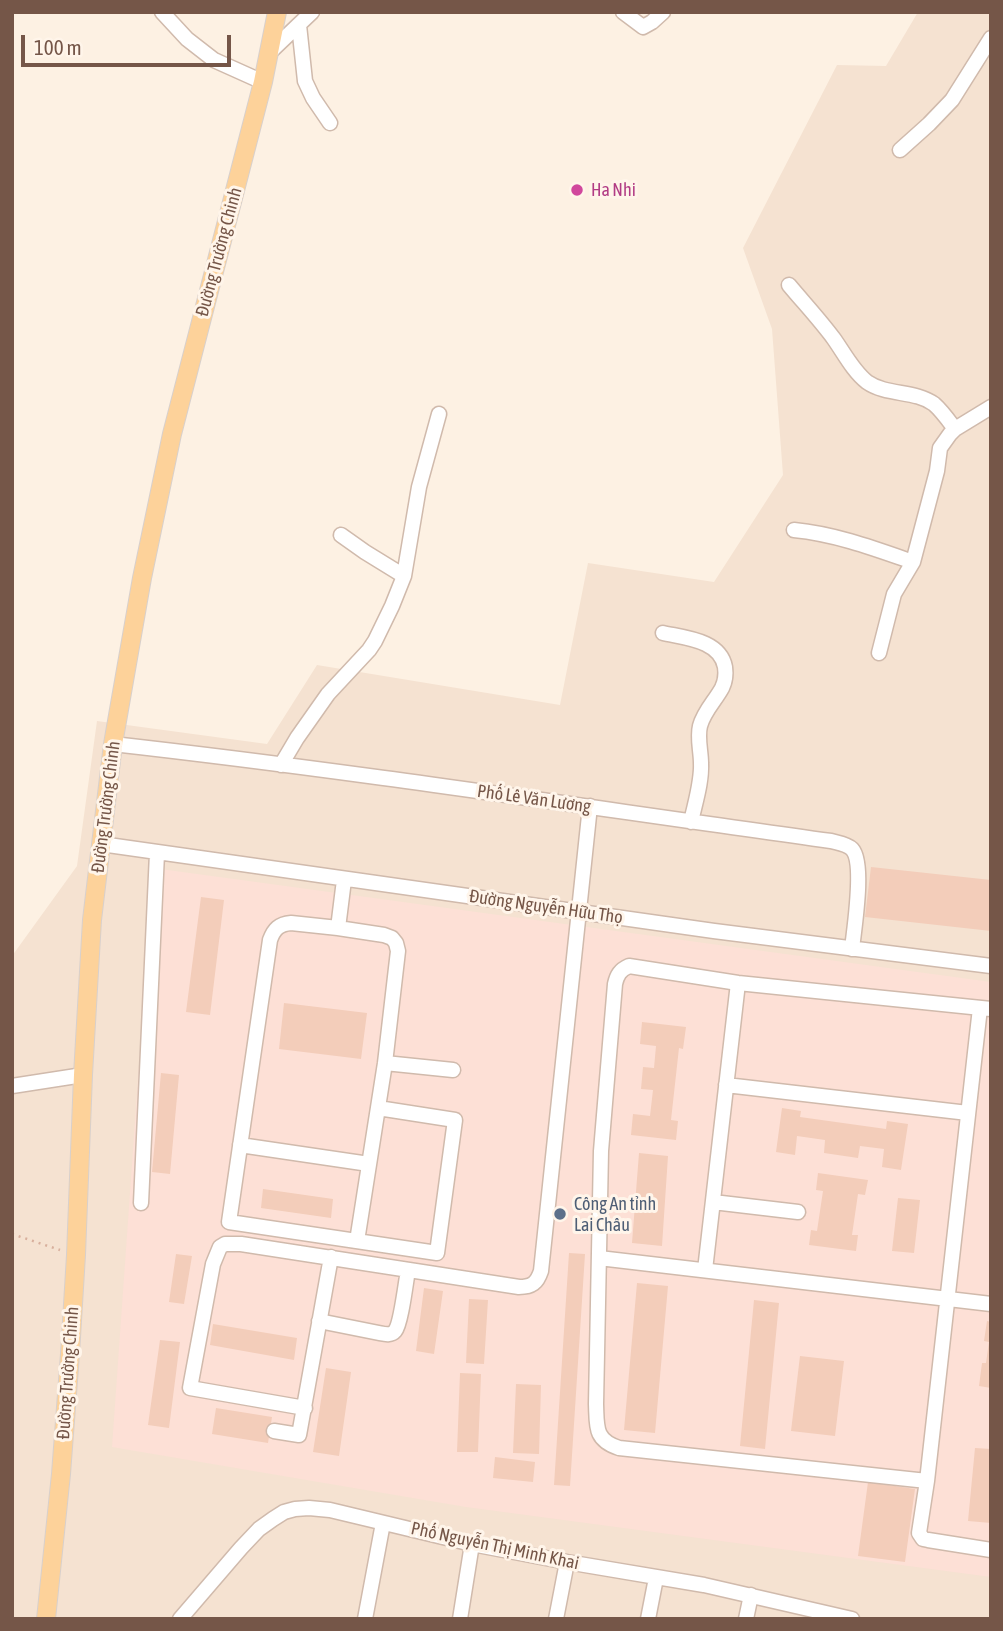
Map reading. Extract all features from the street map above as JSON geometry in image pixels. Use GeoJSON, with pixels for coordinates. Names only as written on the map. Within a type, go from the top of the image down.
{"type":"FeatureCollection","features":[{"type":"Feature","properties":{"kind":"main road","name":"Đường Trường Chinh"},"geometry":{"type":"LineString","coordinates":[[46,1619],[61,1474],[76,1255],[92,920],[113,744],[142,578],[172,434],[264,82],[277,12]]}},
{"type":"Feature","properties":{"kind":"street"},"geometry":{"type":"LineString","coordinates":[[162,12],[187,39],[214,60],[264,82]]}},
{"type":"Feature","properties":{"kind":"street"},"geometry":{"type":"LineString","coordinates":[[270,52],[312,12]]}},
{"type":"Feature","properties":{"kind":"street"},"geometry":{"type":"LineString","coordinates":[[623,12],[643,27],[663,12]]}},
{"type":"Feature","properties":{"kind":"street"},"geometry":{"type":"LineString","coordinates":[[299,25],[305,81],[330,123]]}},
{"type":"Feature","properties":{"kind":"street"},"geometry":{"type":"LineString","coordinates":[[900,150],[952,100],[991,38]]}},
{"type":"Feature","properties":{"kind":"street"},"geometry":{"type":"LineString","coordinates":[[789,285],[863,378],[883,389],[928,401],[940,410],[956,429]]}},
{"type":"Feature","properties":{"kind":"street"},"geometry":{"type":"LineString","coordinates":[[879,653],[894,594],[912,562],[937,471],[940,448],[956,429],[991,407]]}},
{"type":"Feature","properties":{"kind":"street"},"geometry":{"type":"LineString","coordinates":[[281,765],[328,694],[375,642],[404,576],[419,487],[439,414]]}},
{"type":"Feature","properties":{"kind":"street"},"geometry":{"type":"LineString","coordinates":[[794,530],[850,540],[912,562]]}},
{"type":"Feature","properties":{"kind":"street"},"geometry":{"type":"LineString","coordinates":[[341,535],[404,576]]}},
{"type":"Feature","properties":{"kind":"street"},"geometry":{"type":"LineString","coordinates":[[663,633],[711,646],[719,653],[726,671],[722,687],[703,717],[700,727],[702,765],[691,822]]}},
{"type":"Feature","properties":{"kind":"street","name":"Phố Lê Văn Lương"},"geometry":{"type":"LineString","coordinates":[[113,744],[590,806],[843,844],[853,850],[857,859],[852,949]]}},
{"type":"Feature","properties":{"kind":"street"},"geometry":{"type":"LineString","coordinates":[[305,1408],[190,1388],[213,1264],[220,1247],[225,1244],[331,1257],[519,1287],[533,1285],[538,1279],[541,1271],[590,806]]}},
{"type":"Feature","properties":{"kind":"street","name":"Đường Nguyễn Hữu Thọ"},"geometry":{"type":"LineString","coordinates":[[101,844],[344,880],[991,966]]}},
{"type":"Feature","properties":{"kind":"street"},"geometry":{"type":"LineString","coordinates":[[141,1203],[157,853]]}},
{"type":"Feature","properties":{"kind":"street"},"geometry":{"type":"LineString","coordinates":[[338,928],[344,880]]}},
{"type":"Feature","properties":{"kind":"street"},"geometry":{"type":"LineString","coordinates":[[357,1241],[385,1063],[398,962],[397,943],[384,935],[284,924],[273,931],[266,965],[229,1222],[437,1253],[456,1120],[378,1108]]}},
{"type":"Feature","properties":{"kind":"street"},"geometry":{"type":"LineString","coordinates":[[927,1481],[619,1448],[602,1439],[597,1429],[596,1404],[601,1151],[610,1028],[617,975],[623,969],[629,967],[738,982],[985,1008],[968,1113],[927,1481],[919,1533],[923,1539],[991,1550]]}},
{"type":"Feature","properties":{"kind":"street"},"geometry":{"type":"LineString","coordinates":[[705,1270],[738,982]]}},
{"type":"Feature","properties":{"kind":"street"},"geometry":{"type":"LineString","coordinates":[[385,1063],[453,1070]]}},
{"type":"Feature","properties":{"kind":"street"},"geometry":{"type":"LineString","coordinates":[[12,1086],[83,1075]]}},
{"type":"Feature","properties":{"kind":"street"},"geometry":{"type":"LineString","coordinates":[[726,1084],[968,1113]]}},
{"type":"Feature","properties":{"kind":"street"},"geometry":{"type":"LineString","coordinates":[[240,1145],[369,1164]]}},
{"type":"Feature","properties":{"kind":"street"},"geometry":{"type":"LineString","coordinates":[[713,1202],[798,1212]]}},
{"type":"Feature","properties":{"kind":"street"},"geometry":{"type":"LineString","coordinates":[[274,1431],[299,1435],[331,1257]]}},
{"type":"Feature","properties":{"kind":"street"},"geometry":{"type":"LineString","coordinates":[[599,1258],[991,1304]]}},
{"type":"Feature","properties":{"kind":"street"},"geometry":{"type":"LineString","coordinates":[[319,1321],[387,1335],[392,1333],[399,1322],[408,1270]]}},
{"type":"Feature","properties":{"kind":"street","name":"Phố Nguyễn Thị Minh Khai"},"geometry":{"type":"LineString","coordinates":[[180,1619],[259,1529],[284,1512],[309,1508],[330,1510],[472,1544],[704,1585],[852,1619]]}},
{"type":"Feature","properties":{"kind":"street"},"geometry":{"type":"LineString","coordinates":[[365,1619],[383,1522]]}},
{"type":"Feature","properties":{"kind":"street"},"geometry":{"type":"LineString","coordinates":[[460,1619],[472,1544]]}},
{"type":"Feature","properties":{"kind":"street"},"geometry":{"type":"LineString","coordinates":[[556,1619],[567,1562]]}},
{"type":"Feature","properties":{"kind":"street"},"geometry":{"type":"LineString","coordinates":[[648,1619],[656,1578]]}},
{"type":"Feature","properties":{"kind":"street"},"geometry":{"type":"LineString","coordinates":[[746,1619],[751,1595]]}},
{"type":"Feature","properties":{"kind":"path"},"geometry":{"type":"LineString","coordinates":[[12,1234],[76,1255]]}},
{"type":"Feature","properties":{"kind":"shaded area"},"geometry":{"type":"Polygon","coordinates":[[[918,12],[991,12],[991,1619],[12,1619],[12,956],[77,866],[97,721],[267,744],[317,665],[560,705],[588,563],[714,582],[783,475],[772,329],[743,248],[837,65],[886,66],[918,12]]]}},
{"type":"Feature","properties":{"kind":"shaded area","name":"Công An tỉnh Lai Châu"},"geometry":{"type":"Polygon","coordinates":[[[153,868],[991,982],[991,1577],[466,1507],[112,1447],[153,868]]]}},
{"type":"Feature","properties":{"kind":"building"},"geometry":{"type":"Polygon","coordinates":[[[871,867],[991,880],[991,931],[865,917],[871,867]]]}},
{"type":"Feature","properties":{"kind":"building"},"geometry":{"type":"Polygon","coordinates":[[[201,897],[224,900],[210,1015],[186,1012],[201,897]]]}},
{"type":"Feature","properties":{"kind":"building"},"geometry":{"type":"Polygon","coordinates":[[[284,1003],[367,1013],[361,1059],[279,1049],[284,1003]]]}},
{"type":"Feature","properties":{"kind":"building"},"geometry":{"type":"Polygon","coordinates":[[[642,1022],[686,1027],[683,1049],[679,1048],[671,1120],[678,1121],[676,1140],[631,1135],[633,1114],[650,1116],[653,1090],[641,1089],[643,1067],[654,1068],[656,1046],[640,1044],[642,1022]]]}},
{"type":"Feature","properties":{"kind":"building"},"geometry":{"type":"Polygon","coordinates":[[[161,1073],[179,1075],[170,1174],[152,1172],[161,1073]]]}},
{"type":"Feature","properties":{"kind":"building"},"geometry":{"type":"Polygon","coordinates":[[[782,1108],[801,1111],[800,1117],[886,1129],[887,1121],[908,1124],[901,1170],[882,1167],[884,1149],[860,1146],[858,1158],[824,1153],[825,1140],[797,1136],[795,1155],[776,1152],[782,1108]]]}},
{"type":"Feature","properties":{"kind":"building"},"geometry":{"type":"Polygon","coordinates":[[[639,1153],[668,1156],[662,1246],[632,1243],[639,1153]]]}},
{"type":"Feature","properties":{"kind":"building"},"geometry":{"type":"Polygon","coordinates":[[[818,1173],[868,1180],[865,1195],[858,1194],[852,1235],[858,1235],[856,1251],[809,1245],[811,1230],[817,1231],[823,1191],[816,1190],[818,1173]]]}},
{"type":"Feature","properties":{"kind":"building"},"geometry":{"type":"Polygon","coordinates":[[[263,1189],[333,1199],[331,1218],[261,1208],[263,1189]]]}},
{"type":"Feature","properties":{"kind":"building"},"geometry":{"type":"Polygon","coordinates":[[[898,1198],[920,1200],[914,1253],[892,1251],[898,1198]]]}},
{"type":"Feature","properties":{"kind":"building"},"geometry":{"type":"Polygon","coordinates":[[[569,1253],[585,1254],[570,1486],[554,1485],[569,1253]]]}},
{"type":"Feature","properties":{"kind":"building"},"geometry":{"type":"Polygon","coordinates":[[[176,1254],[192,1256],[184,1304],[169,1302],[176,1254]]]}},
{"type":"Feature","properties":{"kind":"building"},"geometry":{"type":"Polygon","coordinates":[[[637,1283],[668,1286],[655,1433],[624,1430],[637,1283]]]}},
{"type":"Feature","properties":{"kind":"building"},"geometry":{"type":"Polygon","coordinates":[[[424,1288],[443,1291],[434,1354],[416,1351],[424,1288]]]}},
{"type":"Feature","properties":{"kind":"building"},"geometry":{"type":"Polygon","coordinates":[[[469,1299],[488,1300],[484,1364],[466,1363],[469,1299]]]}},
{"type":"Feature","properties":{"kind":"building"},"geometry":{"type":"Polygon","coordinates":[[[754,1300],[779,1303],[765,1449],[740,1446],[754,1300]]]}},
{"type":"Feature","properties":{"kind":"building"},"geometry":{"type":"Polygon","coordinates":[[[987,1321],[991,1322],[991,1388],[979,1386],[982,1363],[986,1363],[989,1342],[984,1341],[987,1321]]]}},
{"type":"Feature","properties":{"kind":"building"},"geometry":{"type":"Polygon","coordinates":[[[213,1324],[297,1338],[294,1360],[210,1345],[213,1324]]]}},
{"type":"Feature","properties":{"kind":"building"},"geometry":{"type":"Polygon","coordinates":[[[160,1340],[180,1342],[169,1428],[148,1425],[160,1340]]]}},
{"type":"Feature","properties":{"kind":"building"},"geometry":{"type":"Polygon","coordinates":[[[800,1356],[844,1361],[835,1436],[791,1431],[800,1356]]]}},
{"type":"Feature","properties":{"kind":"building"},"geometry":{"type":"Polygon","coordinates":[[[326,1368],[351,1372],[339,1456],[313,1452],[326,1368]]]}},
{"type":"Feature","properties":{"kind":"building"},"geometry":{"type":"Polygon","coordinates":[[[460,1373],[481,1374],[478,1452],[457,1452],[460,1373]]]}},
{"type":"Feature","properties":{"kind":"building"},"geometry":{"type":"Polygon","coordinates":[[[516,1384],[541,1385],[539,1454],[513,1453],[516,1384]]]}},
{"type":"Feature","properties":{"kind":"building"},"geometry":{"type":"Polygon","coordinates":[[[216,1408],[272,1417],[268,1443],[212,1434],[216,1408]]]}},
{"type":"Feature","properties":{"kind":"building"},"geometry":{"type":"Polygon","coordinates":[[[975,1448],[991,1449],[991,1523],[968,1521],[975,1448]]]}},
{"type":"Feature","properties":{"kind":"building"},"geometry":{"type":"Polygon","coordinates":[[[495,1457],[535,1462],[533,1482],[493,1478],[495,1457]]]}},
{"type":"Feature","properties":{"kind":"building"},"geometry":{"type":"Polygon","coordinates":[[[868,1482],[915,1489],[905,1562],[858,1556],[868,1482]]]}},
{"type":"Feature","properties":{"kind":"place","name":"Ha Nhi"},"geometry":{"type":"Point","coordinates":[577,190]}},
{"type":"Feature","properties":{"kind":"place","name":"Công An tỉnh Lai Châu"},"geometry":{"type":"Point","coordinates":[560,1214]}}]}
